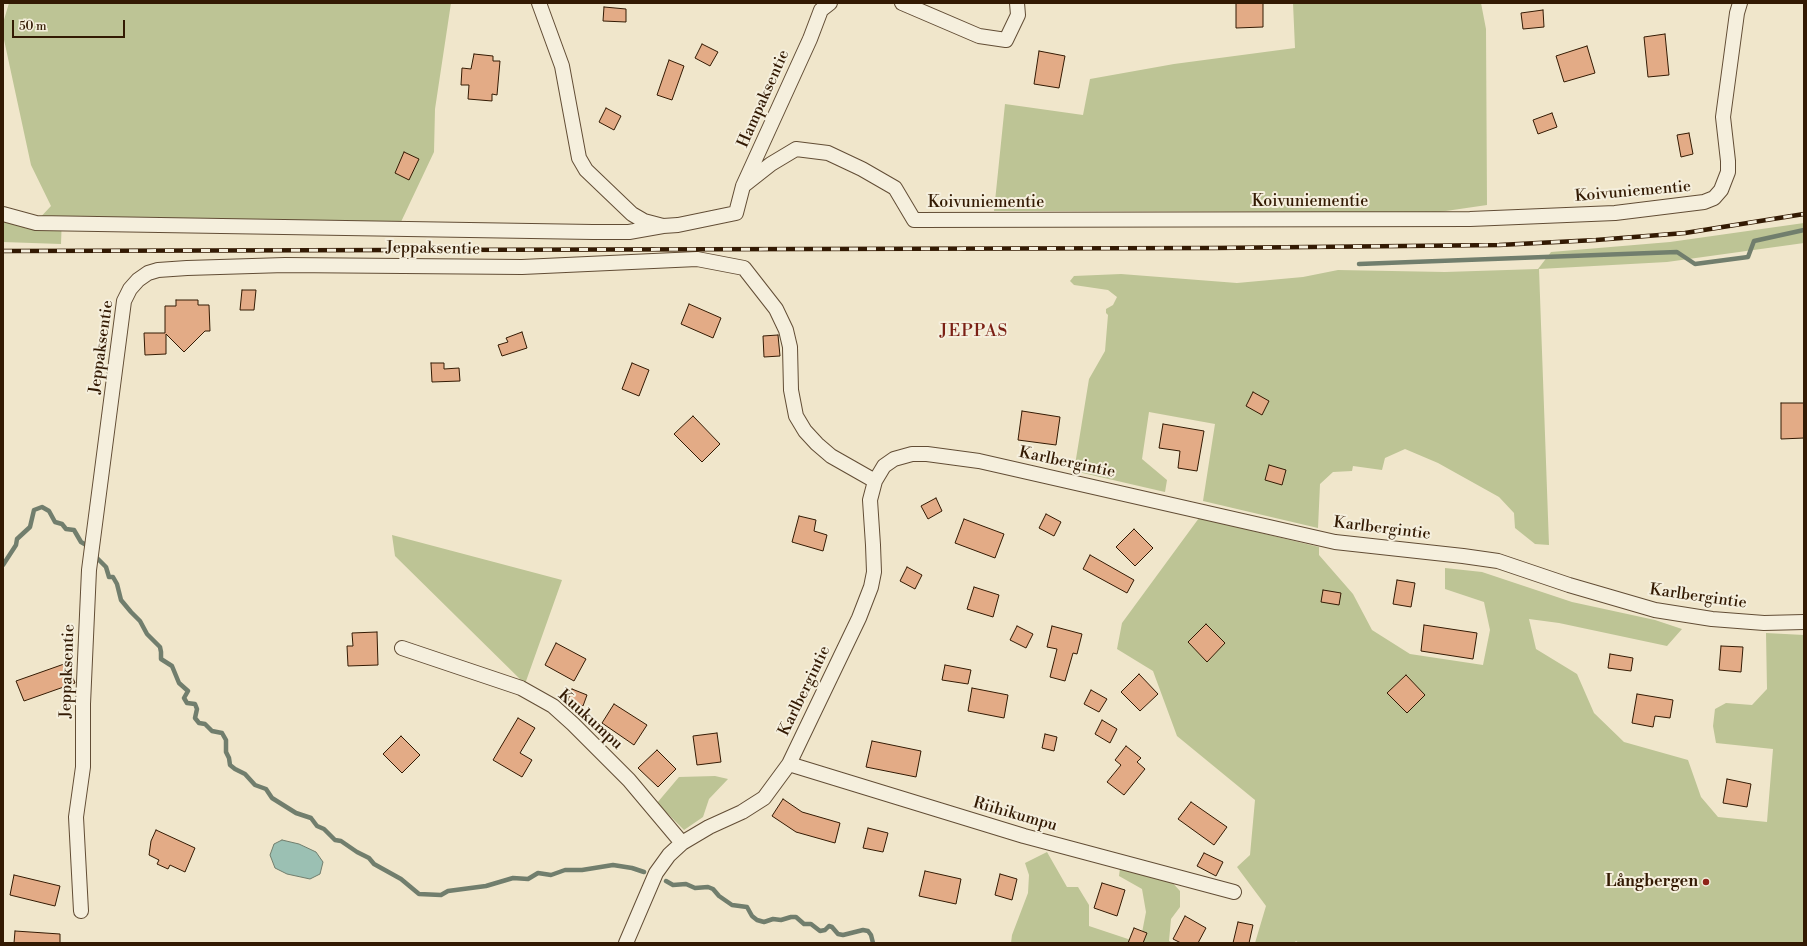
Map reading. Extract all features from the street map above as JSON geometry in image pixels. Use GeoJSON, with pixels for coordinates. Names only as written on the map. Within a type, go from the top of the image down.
{"type":"FeatureCollection","features":[{"type":"Feature","properties":{"kind":"street"},"geometry":{"type":"LineString","coordinates":[[539,3],[562,66],[579,158],[586,170],[632,214],[644,221],[663,226]]}},
{"type":"Feature","properties":{"kind":"street","name":"Hampaksentie"},"geometry":{"type":"LineString","coordinates":[[663,226],[678,225],[736,213],[743,186],[821,10],[830,3]]}},
{"type":"Feature","properties":{"kind":"street"},"geometry":{"type":"LineString","coordinates":[[902,3],[979,36],[1006,40],[1018,15],[1017,3]]}},
{"type":"Feature","properties":{"kind":"street","name":"Koivuniementie"},"geometry":{"type":"LineString","coordinates":[[743,186],[770,164],[796,149],[828,153],[862,169],[895,188],[914,220],[1470,219],[1615,213],[1704,202],[1714,198],[1722,190],[1728,172],[1723,117],[1737,13],[1740,3]]}},
{"type":"Feature","properties":{"kind":"street"},"geometry":{"type":"LineString","coordinates":[[3,214],[36,223],[593,232],[628,232],[663,226]]}},
{"type":"Feature","properties":{"kind":"street","name":"Jeppaksentie"},"geometry":{"type":"LineString","coordinates":[[81,911],[76,817],[84,767],[83,704],[89,570],[124,300],[130,289],[138,280],[158,270],[285,265],[522,267],[697,259],[744,268],[776,309],[786,330],[790,347],[792,390],[796,416],[805,431],[831,456],[875,481]]}},
{"type":"Feature","properties":{"kind":"street","name":"Karlbergintie"},"geometry":{"type":"LineString","coordinates":[[626,943],[656,873],[669,855],[682,843],[709,827],[742,812],[764,798],[789,764],[859,618],[871,587],[874,572],[874,545],[870,500],[875,481],[884,466],[894,459],[912,454],[927,454],[979,461],[1335,542],[1463,556],[1498,562],[1569,585],[1655,610],[1712,619],[1764,623],[1804,622]]}},
{"type":"Feature","properties":{"kind":"street","name":"Kuukumpu"},"geometry":{"type":"LineString","coordinates":[[402,648],[522,688],[553,706],[629,780],[682,843]]}},
{"type":"Feature","properties":{"kind":"street","name":"Riihikumpu"},"geometry":{"type":"LineString","coordinates":[[789,764],[1024,836],[1234,892]]}},
{"type":"Feature","properties":{"kind":"green space"},"geometry":{"type":"Polygon","coordinates":[[[9,3],[451,3],[435,109],[434,152],[400,224],[62,216],[61,244],[3,242],[3,222],[35,223],[51,206],[31,165],[3,35],[3,23],[9,3]]]}},
{"type":"Feature","properties":{"kind":"green space"},"geometry":{"type":"Polygon","coordinates":[[[1293,3],[1481,3],[1486,29],[1487,205],[1439,212],[994,211],[1005,104],[1083,115],[1090,79],[1174,64],[1295,48],[1293,3]]]}},
{"type":"Feature","properties":{"kind":"green space"},"geometry":{"type":"Polygon","coordinates":[[[1804,223],[1804,243],[1667,262],[1539,269],[1549,545],[1535,544],[1515,528],[1514,513],[1499,497],[1438,463],[1405,449],[1385,458],[1382,470],[1353,466],[1352,471],[1333,472],[1320,484],[1318,528],[1203,501],[1215,424],[1149,412],[1142,459],[1167,480],[1165,492],[1074,471],[1089,379],[1105,351],[1108,315],[1106,313],[1106,309],[1113,305],[1117,297],[1108,290],[1074,285],[1070,281],[1074,276],[1121,274],[1237,283],[1303,277],[1338,270],[1445,272],[1538,269],[1551,252],[1670,242],[1804,223]]]}},
{"type":"Feature","properties":{"kind":"green space"},"geometry":{"type":"Polygon","coordinates":[[[1199,518],[1319,547],[1319,555],[1353,594],[1372,630],[1410,654],[1483,665],[1490,630],[1484,602],[1445,589],[1445,568],[1482,572],[1572,602],[1655,620],[1682,629],[1667,646],[1559,623],[1529,619],[1536,649],[1577,674],[1594,713],[1624,742],[1688,760],[1701,797],[1718,817],[1767,822],[1773,749],[1716,743],[1713,726],[1715,709],[1726,703],[1752,705],[1767,689],[1766,633],[1804,635],[1804,943],[1299,943],[1296,941],[1294,943],[1255,943],[1266,906],[1237,867],[1250,855],[1255,800],[1177,736],[1153,671],[1117,649],[1122,623],[1199,518]]]}},
{"type":"Feature","properties":{"kind":"green space"},"geometry":{"type":"Polygon","coordinates":[[[392,535],[562,580],[525,684],[395,556],[392,535]]]}},
{"type":"Feature","properties":{"kind":"green space"},"geometry":{"type":"Polygon","coordinates":[[[715,776],[728,779],[709,799],[703,817],[684,830],[657,803],[679,777],[715,776]]]}},
{"type":"Feature","properties":{"kind":"green space"},"geometry":{"type":"Polygon","coordinates":[[[1047,852],[1067,887],[1078,887],[1089,905],[1089,926],[1140,943],[1011,943],[1012,935],[1028,893],[1029,875],[1025,863],[1047,852]]]}},
{"type":"Feature","properties":{"kind":"green space"},"geometry":{"type":"Polygon","coordinates":[[[1120,868],[1170,880],[1180,891],[1180,907],[1171,919],[1169,941],[1173,943],[1140,943],[1146,912],[1142,889],[1119,876],[1120,868]]]}},
{"type":"Feature","properties":{"kind":"water"},"geometry":{"type":"Polygon","coordinates":[[[282,840],[299,844],[316,852],[323,862],[320,874],[310,879],[287,874],[275,868],[270,855],[274,844],[282,840]]]}},
{"type":"Feature","properties":{"kind":"building"},"geometry":{"type":"Polygon","coordinates":[[[1236,3],[1263,3],[1263,27],[1236,28],[1236,3]]]}},
{"type":"Feature","properties":{"kind":"building"},"geometry":{"type":"Polygon","coordinates":[[[604,7],[626,9],[626,22],[603,21],[604,7]]]}},
{"type":"Feature","properties":{"kind":"building"},"geometry":{"type":"Polygon","coordinates":[[[1543,10],[1544,27],[1523,29],[1521,13],[1543,10]]]}},
{"type":"Feature","properties":{"kind":"building"},"geometry":{"type":"Polygon","coordinates":[[[1665,34],[1669,75],[1648,77],[1644,37],[1665,34]]]}},
{"type":"Feature","properties":{"kind":"building"},"geometry":{"type":"Polygon","coordinates":[[[702,44],[718,52],[710,66],[695,58],[702,44]]]}},
{"type":"Feature","properties":{"kind":"building"},"geometry":{"type":"Polygon","coordinates":[[[1587,46],[1595,73],[1564,82],[1556,56],[1587,46]]]}},
{"type":"Feature","properties":{"kind":"building"},"geometry":{"type":"Polygon","coordinates":[[[1039,51],[1065,56],[1059,88],[1034,84],[1039,51]]]}},
{"type":"Feature","properties":{"kind":"building"},"geometry":{"type":"Polygon","coordinates":[[[474,54],[493,56],[493,61],[500,61],[497,95],[492,94],[492,101],[468,99],[469,85],[461,85],[462,68],[471,69],[474,54]]]}},
{"type":"Feature","properties":{"kind":"building"},"geometry":{"type":"Polygon","coordinates":[[[669,60],[684,66],[672,100],[657,95],[669,60]]]}},
{"type":"Feature","properties":{"kind":"building"},"geometry":{"type":"Polygon","coordinates":[[[606,108],[621,116],[614,130],[599,122],[606,108]]]}},
{"type":"Feature","properties":{"kind":"building"},"geometry":{"type":"Polygon","coordinates":[[[1552,113],[1557,127],[1538,134],[1533,120],[1552,113]]]}},
{"type":"Feature","properties":{"kind":"building"},"geometry":{"type":"Polygon","coordinates":[[[1689,133],[1693,154],[1681,157],[1677,135],[1689,133]]]}},
{"type":"Feature","properties":{"kind":"building"},"geometry":{"type":"Polygon","coordinates":[[[404,152],[419,159],[409,180],[395,173],[404,152]]]}},
{"type":"Feature","properties":{"kind":"building"},"geometry":{"type":"Polygon","coordinates":[[[242,290],[256,290],[254,310],[240,310],[242,290]]]}},
{"type":"Feature","properties":{"kind":"building"},"geometry":{"type":"Polygon","coordinates":[[[176,300],[198,300],[198,305],[209,305],[210,331],[205,331],[184,352],[166,334],[166,354],[145,355],[144,333],[165,333],[165,306],[176,306],[176,300]]]}},
{"type":"Feature","properties":{"kind":"building"},"geometry":{"type":"Polygon","coordinates":[[[689,304],[721,318],[713,338],[681,324],[689,304]]]}},
{"type":"Feature","properties":{"kind":"building"},"geometry":{"type":"Polygon","coordinates":[[[522,332],[527,348],[502,356],[498,345],[508,342],[506,338],[522,332]]]}},
{"type":"Feature","properties":{"kind":"building"},"geometry":{"type":"Polygon","coordinates":[[[778,335],[780,356],[764,357],[763,336],[778,335]]]}},
{"type":"Feature","properties":{"kind":"building"},"geometry":{"type":"Polygon","coordinates":[[[431,363],[444,363],[444,369],[459,368],[460,381],[432,382],[431,363]]]}},
{"type":"Feature","properties":{"kind":"building"},"geometry":{"type":"Polygon","coordinates":[[[632,363],[649,370],[639,396],[622,389],[632,363]]]}},
{"type":"Feature","properties":{"kind":"building"},"geometry":{"type":"Polygon","coordinates":[[[1253,392],[1269,401],[1262,415],[1246,406],[1253,392]]]}},
{"type":"Feature","properties":{"kind":"building"},"geometry":{"type":"Polygon","coordinates":[[[1781,403],[1804,403],[1804,438],[1781,439],[1781,403]]]}},
{"type":"Feature","properties":{"kind":"building"},"geometry":{"type":"Polygon","coordinates":[[[1022,411],[1060,417],[1056,445],[1018,440],[1022,411]]]}},
{"type":"Feature","properties":{"kind":"building"},"geometry":{"type":"Polygon","coordinates":[[[693,416],[720,444],[702,462],[674,434],[693,416]]]}},
{"type":"Feature","properties":{"kind":"building"},"geometry":{"type":"Polygon","coordinates":[[[1163,424],[1204,431],[1197,471],[1178,468],[1180,451],[1159,448],[1163,424]]]}},
{"type":"Feature","properties":{"kind":"building"},"geometry":{"type":"Polygon","coordinates":[[[1269,465],[1286,470],[1282,485],[1265,480],[1269,465]]]}},
{"type":"Feature","properties":{"kind":"building"},"geometry":{"type":"Polygon","coordinates":[[[936,498],[942,511],[928,519],[921,506],[936,498]]]}},
{"type":"Feature","properties":{"kind":"building"},"geometry":{"type":"Polygon","coordinates":[[[1046,514],[1061,522],[1054,536],[1039,528],[1046,514]]]}},
{"type":"Feature","properties":{"kind":"building"},"geometry":{"type":"Polygon","coordinates":[[[799,516],[816,520],[814,531],[827,535],[823,551],[792,542],[799,516]]]}},
{"type":"Feature","properties":{"kind":"building"},"geometry":{"type":"Polygon","coordinates":[[[964,519],[1004,534],[995,558],[955,543],[964,519]]]}},
{"type":"Feature","properties":{"kind":"building"},"geometry":{"type":"Polygon","coordinates":[[[1134,529],[1153,548],[1135,566],[1116,547],[1134,529]]]}},
{"type":"Feature","properties":{"kind":"building"},"geometry":{"type":"Polygon","coordinates":[[[1090,555],[1134,580],[1127,593],[1083,569],[1090,555]]]}},
{"type":"Feature","properties":{"kind":"building"},"geometry":{"type":"Polygon","coordinates":[[[907,567],[922,575],[915,589],[900,581],[907,567]]]}},
{"type":"Feature","properties":{"kind":"building"},"geometry":{"type":"Polygon","coordinates":[[[1397,580],[1415,583],[1411,607],[1393,604],[1397,580]]]}},
{"type":"Feature","properties":{"kind":"building"},"geometry":{"type":"Polygon","coordinates":[[[974,587],[999,595],[993,617],[967,609],[974,587]]]}},
{"type":"Feature","properties":{"kind":"building"},"geometry":{"type":"Polygon","coordinates":[[[1323,590],[1341,593],[1339,605],[1321,602],[1323,590]]]}},
{"type":"Feature","properties":{"kind":"building"},"geometry":{"type":"Polygon","coordinates":[[[1206,624],[1225,643],[1207,662],[1188,642],[1206,624]]]}},
{"type":"Feature","properties":{"kind":"building"},"geometry":{"type":"Polygon","coordinates":[[[1424,625],[1477,633],[1473,659],[1421,651],[1424,625]]]}},
{"type":"Feature","properties":{"kind":"building"},"geometry":{"type":"Polygon","coordinates":[[[1017,626],[1033,634],[1026,648],[1010,640],[1017,626]]]}},
{"type":"Feature","properties":{"kind":"building"},"geometry":{"type":"Polygon","coordinates":[[[1052,626],[1082,634],[1077,654],[1073,653],[1065,681],[1050,677],[1057,649],[1047,647],[1052,626]]]}},
{"type":"Feature","properties":{"kind":"building"},"geometry":{"type":"Polygon","coordinates":[[[377,632],[378,665],[348,666],[347,646],[353,646],[352,633],[377,632]]]}},
{"type":"Feature","properties":{"kind":"building"},"geometry":{"type":"Polygon","coordinates":[[[556,643],[586,659],[574,681],[545,665],[556,643]]]}},
{"type":"Feature","properties":{"kind":"building"},"geometry":{"type":"Polygon","coordinates":[[[1721,646],[1743,647],[1741,672],[1719,670],[1721,646]]]}},
{"type":"Feature","properties":{"kind":"building"},"geometry":{"type":"Polygon","coordinates":[[[1610,654],[1633,658],[1631,671],[1608,668],[1610,654]]]}},
{"type":"Feature","properties":{"kind":"building"},"geometry":{"type":"Polygon","coordinates":[[[67,663],[75,683],[24,701],[16,681],[67,663]]]}},
{"type":"Feature","properties":{"kind":"building"},"geometry":{"type":"Polygon","coordinates":[[[945,665],[971,670],[968,684],[942,680],[945,665]]]}},
{"type":"Feature","properties":{"kind":"building"},"geometry":{"type":"Polygon","coordinates":[[[1139,674],[1158,694],[1140,711],[1121,692],[1139,674]]]}},
{"type":"Feature","properties":{"kind":"building"},"geometry":{"type":"Polygon","coordinates":[[[1406,675],[1425,695],[1407,713],[1387,693],[1406,675]]]}},
{"type":"Feature","properties":{"kind":"building"},"geometry":{"type":"Polygon","coordinates":[[[972,688],[1008,695],[1004,718],[968,711],[972,688]]]}},
{"type":"Feature","properties":{"kind":"building"},"geometry":{"type":"Polygon","coordinates":[[[572,689],[587,695],[583,706],[568,700],[572,689]]]}},
{"type":"Feature","properties":{"kind":"building"},"geometry":{"type":"Polygon","coordinates":[[[1091,690],[1107,699],[1099,712],[1084,704],[1091,690]]]}},
{"type":"Feature","properties":{"kind":"building"},"geometry":{"type":"Polygon","coordinates":[[[1637,694],[1673,700],[1670,718],[1655,716],[1653,727],[1632,723],[1637,694]]]}},
{"type":"Feature","properties":{"kind":"building"},"geometry":{"type":"Polygon","coordinates":[[[614,704],[647,725],[634,745],[602,723],[614,704]]]}},
{"type":"Feature","properties":{"kind":"building"},"geometry":{"type":"Polygon","coordinates":[[[518,718],[535,728],[520,753],[532,760],[522,777],[493,760],[518,718]]]}},
{"type":"Feature","properties":{"kind":"building"},"geometry":{"type":"Polygon","coordinates":[[[1102,720],[1117,729],[1110,743],[1095,734],[1102,720]]]}},
{"type":"Feature","properties":{"kind":"building"},"geometry":{"type":"Polygon","coordinates":[[[717,733],[721,762],[697,765],[693,736],[717,733]]]}},
{"type":"Feature","properties":{"kind":"building"},"geometry":{"type":"Polygon","coordinates":[[[1045,734],[1057,737],[1054,751],[1042,748],[1045,734]]]}},
{"type":"Feature","properties":{"kind":"building"},"geometry":{"type":"Polygon","coordinates":[[[401,736],[420,755],[402,773],[383,754],[401,736]]]}},
{"type":"Feature","properties":{"kind":"building"},"geometry":{"type":"Polygon","coordinates":[[[872,741],[921,751],[916,777],[866,767],[872,741]]]}},
{"type":"Feature","properties":{"kind":"building"},"geometry":{"type":"Polygon","coordinates":[[[1126,746],[1141,758],[1137,762],[1145,769],[1124,795],[1107,782],[1121,765],[1115,760],[1126,746]]]}},
{"type":"Feature","properties":{"kind":"building"},"geometry":{"type":"Polygon","coordinates":[[[657,750],[676,769],[658,787],[638,768],[657,750]]]}},
{"type":"Feature","properties":{"kind":"building"},"geometry":{"type":"Polygon","coordinates":[[[1727,779],[1751,784],[1747,807],[1723,803],[1727,779]]]}},
{"type":"Feature","properties":{"kind":"building"},"geometry":{"type":"Polygon","coordinates":[[[783,799],[802,812],[840,823],[835,843],[796,832],[772,816],[783,799]]]}},
{"type":"Feature","properties":{"kind":"building"},"geometry":{"type":"Polygon","coordinates":[[[1191,802],[1227,827],[1214,845],[1178,819],[1191,802]]]}},
{"type":"Feature","properties":{"kind":"building"},"geometry":{"type":"Polygon","coordinates":[[[868,828],[888,833],[883,852],[863,848],[868,828]]]}},
{"type":"Feature","properties":{"kind":"building"},"geometry":{"type":"Polygon","coordinates":[[[156,830],[195,848],[185,872],[170,865],[168,869],[157,864],[159,860],[149,855],[151,841],[156,830]]]}},
{"type":"Feature","properties":{"kind":"building"},"geometry":{"type":"Polygon","coordinates":[[[1204,853],[1223,862],[1216,876],[1197,866],[1204,853]]]}},
{"type":"Feature","properties":{"kind":"building"},"geometry":{"type":"Polygon","coordinates":[[[925,871],[961,879],[956,904],[919,896],[925,871]]]}},
{"type":"Feature","properties":{"kind":"building"},"geometry":{"type":"Polygon","coordinates":[[[1000,874],[1017,879],[1012,900],[995,895],[1000,874]]]}},
{"type":"Feature","properties":{"kind":"building"},"geometry":{"type":"Polygon","coordinates":[[[14,875],[60,886],[55,906],[10,895],[14,875]]]}},
{"type":"Feature","properties":{"kind":"building"},"geometry":{"type":"Polygon","coordinates":[[[1102,883],[1125,890],[1117,916],[1094,908],[1102,883]]]}},
{"type":"Feature","properties":{"kind":"building"},"geometry":{"type":"Polygon","coordinates":[[[1185,916],[1206,928],[1198,943],[1181,943],[1173,939],[1185,916]]]}},
{"type":"Feature","properties":{"kind":"building"},"geometry":{"type":"Polygon","coordinates":[[[1238,922],[1253,925],[1249,943],[1233,943],[1238,922]]]}},
{"type":"Feature","properties":{"kind":"building"},"geometry":{"type":"Polygon","coordinates":[[[1134,928],[1147,933],[1143,943],[1128,943],[1134,928]]]}},
{"type":"Feature","properties":{"kind":"building"},"geometry":{"type":"Polygon","coordinates":[[[15,931],[60,934],[60,943],[14,943],[15,931]]]}},
{"type":"Feature","properties":{"kind":"waterway"},"geometry":{"type":"LineString","coordinates":[[1359,264],[1677,252],[1695,264],[1748,257],[1754,241],[1804,230]]}},
{"type":"Feature","properties":{"kind":"waterway"},"geometry":{"type":"LineString","coordinates":[[3,565],[16,545],[17,539],[30,527],[34,510],[42,507],[49,511],[55,522],[62,524],[66,529],[74,530],[81,542],[88,546]]}},
{"type":"Feature","properties":{"kind":"waterway"},"geometry":{"type":"LineString","coordinates":[[97,558],[106,567],[109,577],[113,577],[117,584],[121,600],[140,621],[147,634],[160,647],[161,659],[172,666],[179,683],[188,691],[184,698],[187,703],[195,704],[197,709],[195,718],[199,723],[205,724],[212,731],[222,733],[226,740],[226,752],[230,765],[245,774],[255,785],[266,789],[272,798],[296,813],[311,818],[317,826],[324,829],[335,840],[341,841],[369,858],[374,864],[401,879],[419,894],[441,895],[448,891],[486,886],[513,878],[528,879],[538,873],[551,875],[565,870],[582,870],[613,865],[632,868],[644,872]]}},
{"type":"Feature","properties":{"kind":"waterway"},"geometry":{"type":"LineString","coordinates":[[666,881],[673,885],[686,884],[695,888],[708,887],[713,889],[719,896],[732,905],[747,907],[752,916],[757,920],[764,922],[773,919],[781,920],[796,917],[804,924],[811,924],[820,931],[825,930],[829,926],[832,927],[838,934],[843,935],[863,930],[868,931],[871,935],[873,943]]}},
{"type":"Feature","properties":{"kind":"railway"},"geometry":{"type":"LineString","coordinates":[[3,251],[1214,248],[1499,245],[1596,240],[1685,233],[1804,214]]}},
{"type":"Feature","properties":{"kind":"place","name":"Långbergen"},"geometry":{"type":"Point","coordinates":[1706,882]}},
{"type":"Feature","properties":{"kind":"district","name":"JEPPAS"},"geometry":{"type":"Point","coordinates":[974,332]}}]}
